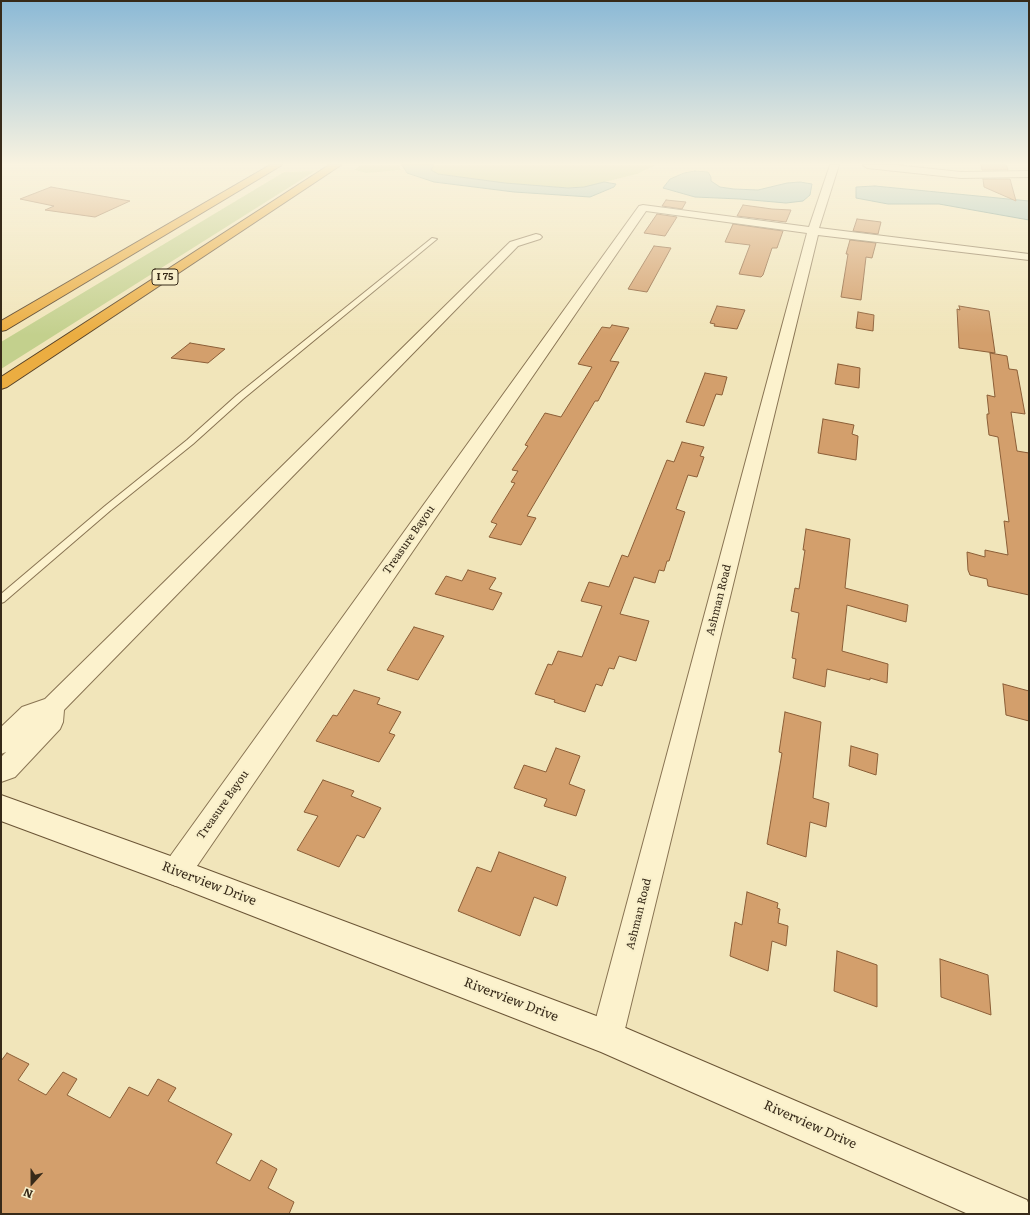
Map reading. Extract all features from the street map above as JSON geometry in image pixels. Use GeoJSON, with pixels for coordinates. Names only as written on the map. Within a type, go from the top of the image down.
{"type":"FeatureCollection","features":[{"type":"Feature","properties":{"kind":"highway"},"geometry":{"type":"LineString","coordinates":[[1,327],[180,222]]}},
{"type":"Feature","properties":{"kind":"highway","name":"I 75"},"geometry":{"type":"LineString","coordinates":[[1,384],[249,222]]}},
{"type":"Feature","properties":{"kind":"street","name":"Treasure Bayou"},"geometry":{"type":"LineString","coordinates":[[176,872],[633,222]]}},
{"type":"Feature","properties":{"kind":"street","name":"Treasure Bayou"},"geometry":{"type":"LineString","coordinates":[[744,222],[813,231]]}},
{"type":"Feature","properties":{"kind":"street","name":"Ashman Road"},"geometry":{"type":"LineString","coordinates":[[607,1037],[816,222]]}},
{"type":"Feature","properties":{"kind":"street"},"geometry":{"type":"LineString","coordinates":[[813,231],[1029,257]]}},
{"type":"Feature","properties":{"kind":"street"},"geometry":{"type":"LineString","coordinates":[[1,743],[30,714],[53,706],[514,244],[536,237]]}},
{"type":"Feature","properties":{"kind":"street"},"geometry":{"type":"LineString","coordinates":[[1,771],[6,769],[51,722],[53,706]]}},
{"type":"Feature","properties":{"kind":"street","name":"Riverview Drive"},"geometry":{"type":"LineString","coordinates":[[1,808],[176,872],[607,1037],[1013,1214]]}},
{"type":"Feature","properties":{"kind":"lane"},"geometry":{"type":"LineString","coordinates":[[1,600],[108,508],[190,442],[240,397],[434,239]]}},
{"type":"Feature","properties":{"kind":"green space"},"geometry":{"type":"Polygon","coordinates":[[[201,222],[235,222],[1,369],[1,342],[201,222]]]}},
{"type":"Feature","properties":{"kind":"building"},"geometry":{"type":"Polygon","coordinates":[[[652,222],[674,222],[665,236],[644,233],[652,222]]]}},
{"type":"Feature","properties":{"kind":"building"},"geometry":{"type":"Polygon","coordinates":[[[856,222],[881,222],[878,234],[853,231],[856,222]]]}},
{"type":"Feature","properties":{"kind":"building"},"geometry":{"type":"Polygon","coordinates":[[[733,224],[783,231],[777,248],[772,248],[761,277],[739,274],[750,245],[725,242],[733,224]]]}},
{"type":"Feature","properties":{"kind":"building"},"geometry":{"type":"Polygon","coordinates":[[[850,240],[876,243],[872,258],[866,257],[861,300],[841,297],[848,254],[846,254],[850,240]]]}},
{"type":"Feature","properties":{"kind":"building"},"geometry":{"type":"Polygon","coordinates":[[[654,246],[671,248],[647,292],[628,289],[654,246]]]}},
{"type":"Feature","properties":{"kind":"building"},"geometry":{"type":"Polygon","coordinates":[[[717,306],[745,310],[737,329],[714,326],[715,324],[710,323],[717,306]]]}},
{"type":"Feature","properties":{"kind":"building"},"geometry":{"type":"Polygon","coordinates":[[[959,306],[989,311],[995,353],[959,348],[957,309],[960,310],[959,306]]]}},
{"type":"Feature","properties":{"kind":"building"},"geometry":{"type":"Polygon","coordinates":[[[858,312],[874,315],[873,331],[856,328],[858,312]]]}},
{"type":"Feature","properties":{"kind":"building"},"geometry":{"type":"Polygon","coordinates":[[[612,325],[629,328],[610,361],[619,362],[598,401],[595,401],[527,516],[536,518],[521,545],[489,537],[497,524],[491,522],[515,483],[511,482],[518,471],[512,470],[528,446],[525,445],[545,413],[561,417],[592,367],[578,364],[602,327],[610,328],[612,325]]]}},
{"type":"Feature","properties":{"kind":"building"},"geometry":{"type":"Polygon","coordinates":[[[190,343],[225,349],[208,363],[171,358],[190,343]]]}},
{"type":"Feature","properties":{"kind":"building"},"geometry":{"type":"Polygon","coordinates":[[[990,353],[1007,356],[1009,369],[1017,370],[1025,414],[1011,412],[1017,451],[1029,453],[1029,595],[988,586],[987,579],[970,575],[968,570],[967,552],[985,557],[985,550],[1008,555],[1004,521],[1009,522],[998,437],[989,435],[987,418],[987,414],[989,414],[987,395],[995,397],[990,353]]]}},
{"type":"Feature","properties":{"kind":"building"},"geometry":{"type":"Polygon","coordinates":[[[838,364],[860,368],[859,388],[835,384],[838,364]]]}},
{"type":"Feature","properties":{"kind":"building"},"geometry":{"type":"Polygon","coordinates":[[[705,373],[727,377],[722,395],[716,394],[704,426],[686,422],[705,373]]]}},
{"type":"Feature","properties":{"kind":"building"},"geometry":{"type":"Polygon","coordinates":[[[823,419],[854,425],[852,434],[858,436],[856,460],[818,453],[823,419]]]}},
{"type":"Feature","properties":{"kind":"building"},"geometry":{"type":"Polygon","coordinates":[[[682,442],[704,447],[700,456],[704,457],[697,477],[688,475],[676,509],[685,512],[669,561],[667,561],[664,571],[659,570],[655,583],[634,577],[620,614],[649,621],[636,661],[619,656],[614,669],[609,668],[602,686],[596,684],[585,712],[535,694],[548,664],[552,665],[558,651],[582,657],[602,606],[581,601],[589,582],[609,587],[622,555],[628,557],[667,460],[674,462],[682,442]]]}},
{"type":"Feature","properties":{"kind":"building"},"geometry":{"type":"Polygon","coordinates":[[[806,529],[850,539],[845,588],[908,605],[906,622],[847,605],[842,651],[888,664],[887,683],[827,669],[825,687],[793,678],[796,659],[792,658],[799,613],[791,611],[795,588],[799,589],[805,550],[803,550],[806,529]]]}},
{"type":"Feature","properties":{"kind":"building"},"geometry":{"type":"Polygon","coordinates":[[[468,570],[496,578],[489,589],[502,593],[493,610],[435,594],[446,576],[462,581],[468,570]]]}},
{"type":"Feature","properties":{"kind":"building"},"geometry":{"type":"Polygon","coordinates":[[[414,627],[444,636],[418,680],[387,670],[414,627]]]}},
{"type":"Feature","properties":{"kind":"building"},"geometry":{"type":"Polygon","coordinates":[[[1003,684],[1029,691],[1029,721],[1006,715],[1003,684]]]}},
{"type":"Feature","properties":{"kind":"building"},"geometry":{"type":"Polygon","coordinates":[[[354,690],[380,698],[377,704],[401,712],[389,733],[395,735],[379,762],[316,741],[333,715],[337,716],[354,690]]]}},
{"type":"Feature","properties":{"kind":"building"},"geometry":{"type":"Polygon","coordinates":[[[785,712],[821,722],[813,798],[829,803],[826,827],[810,822],[806,857],[767,844],[782,753],[779,752],[785,712]]]}},
{"type":"Feature","properties":{"kind":"building"},"geometry":{"type":"Polygon","coordinates":[[[851,746],[878,754],[876,775],[849,766],[851,746]]]}},
{"type":"Feature","properties":{"kind":"building"},"geometry":{"type":"Polygon","coordinates":[[[556,748],[580,756],[569,784],[585,790],[576,816],[544,806],[547,799],[514,788],[524,765],[546,772],[556,748]]]}},
{"type":"Feature","properties":{"kind":"building"},"geometry":{"type":"Polygon","coordinates":[[[323,780],[354,791],[351,796],[381,808],[364,838],[357,835],[339,867],[297,850],[318,816],[304,812],[323,780]]]}},
{"type":"Feature","properties":{"kind":"building"},"geometry":{"type":"Polygon","coordinates":[[[499,852],[566,877],[557,906],[534,897],[520,936],[458,911],[477,867],[491,872],[499,852]]]}},
{"type":"Feature","properties":{"kind":"building"},"geometry":{"type":"Polygon","coordinates":[[[747,892],[778,903],[777,908],[780,909],[778,923],[788,926],[786,946],[772,941],[768,971],[730,956],[735,922],[742,925],[747,892]]]}},
{"type":"Feature","properties":{"kind":"building"},"geometry":{"type":"Polygon","coordinates":[[[837,951],[877,965],[877,1007],[834,991],[837,951]]]}},
{"type":"Feature","properties":{"kind":"building"},"geometry":{"type":"Polygon","coordinates":[[[940,959],[988,975],[991,1015],[941,997],[940,959]]]}},
{"type":"Feature","properties":{"kind":"building"},"geometry":{"type":"Polygon","coordinates":[[[7,1053],[29,1064],[18,1080],[46,1095],[63,1072],[77,1079],[67,1095],[110,1118],[129,1087],[148,1096],[158,1079],[176,1088],[168,1101],[232,1134],[216,1163],[250,1181],[261,1160],[277,1169],[268,1188],[294,1202],[289,1214],[1,1214],[1,1061],[7,1053]]]}}]}
